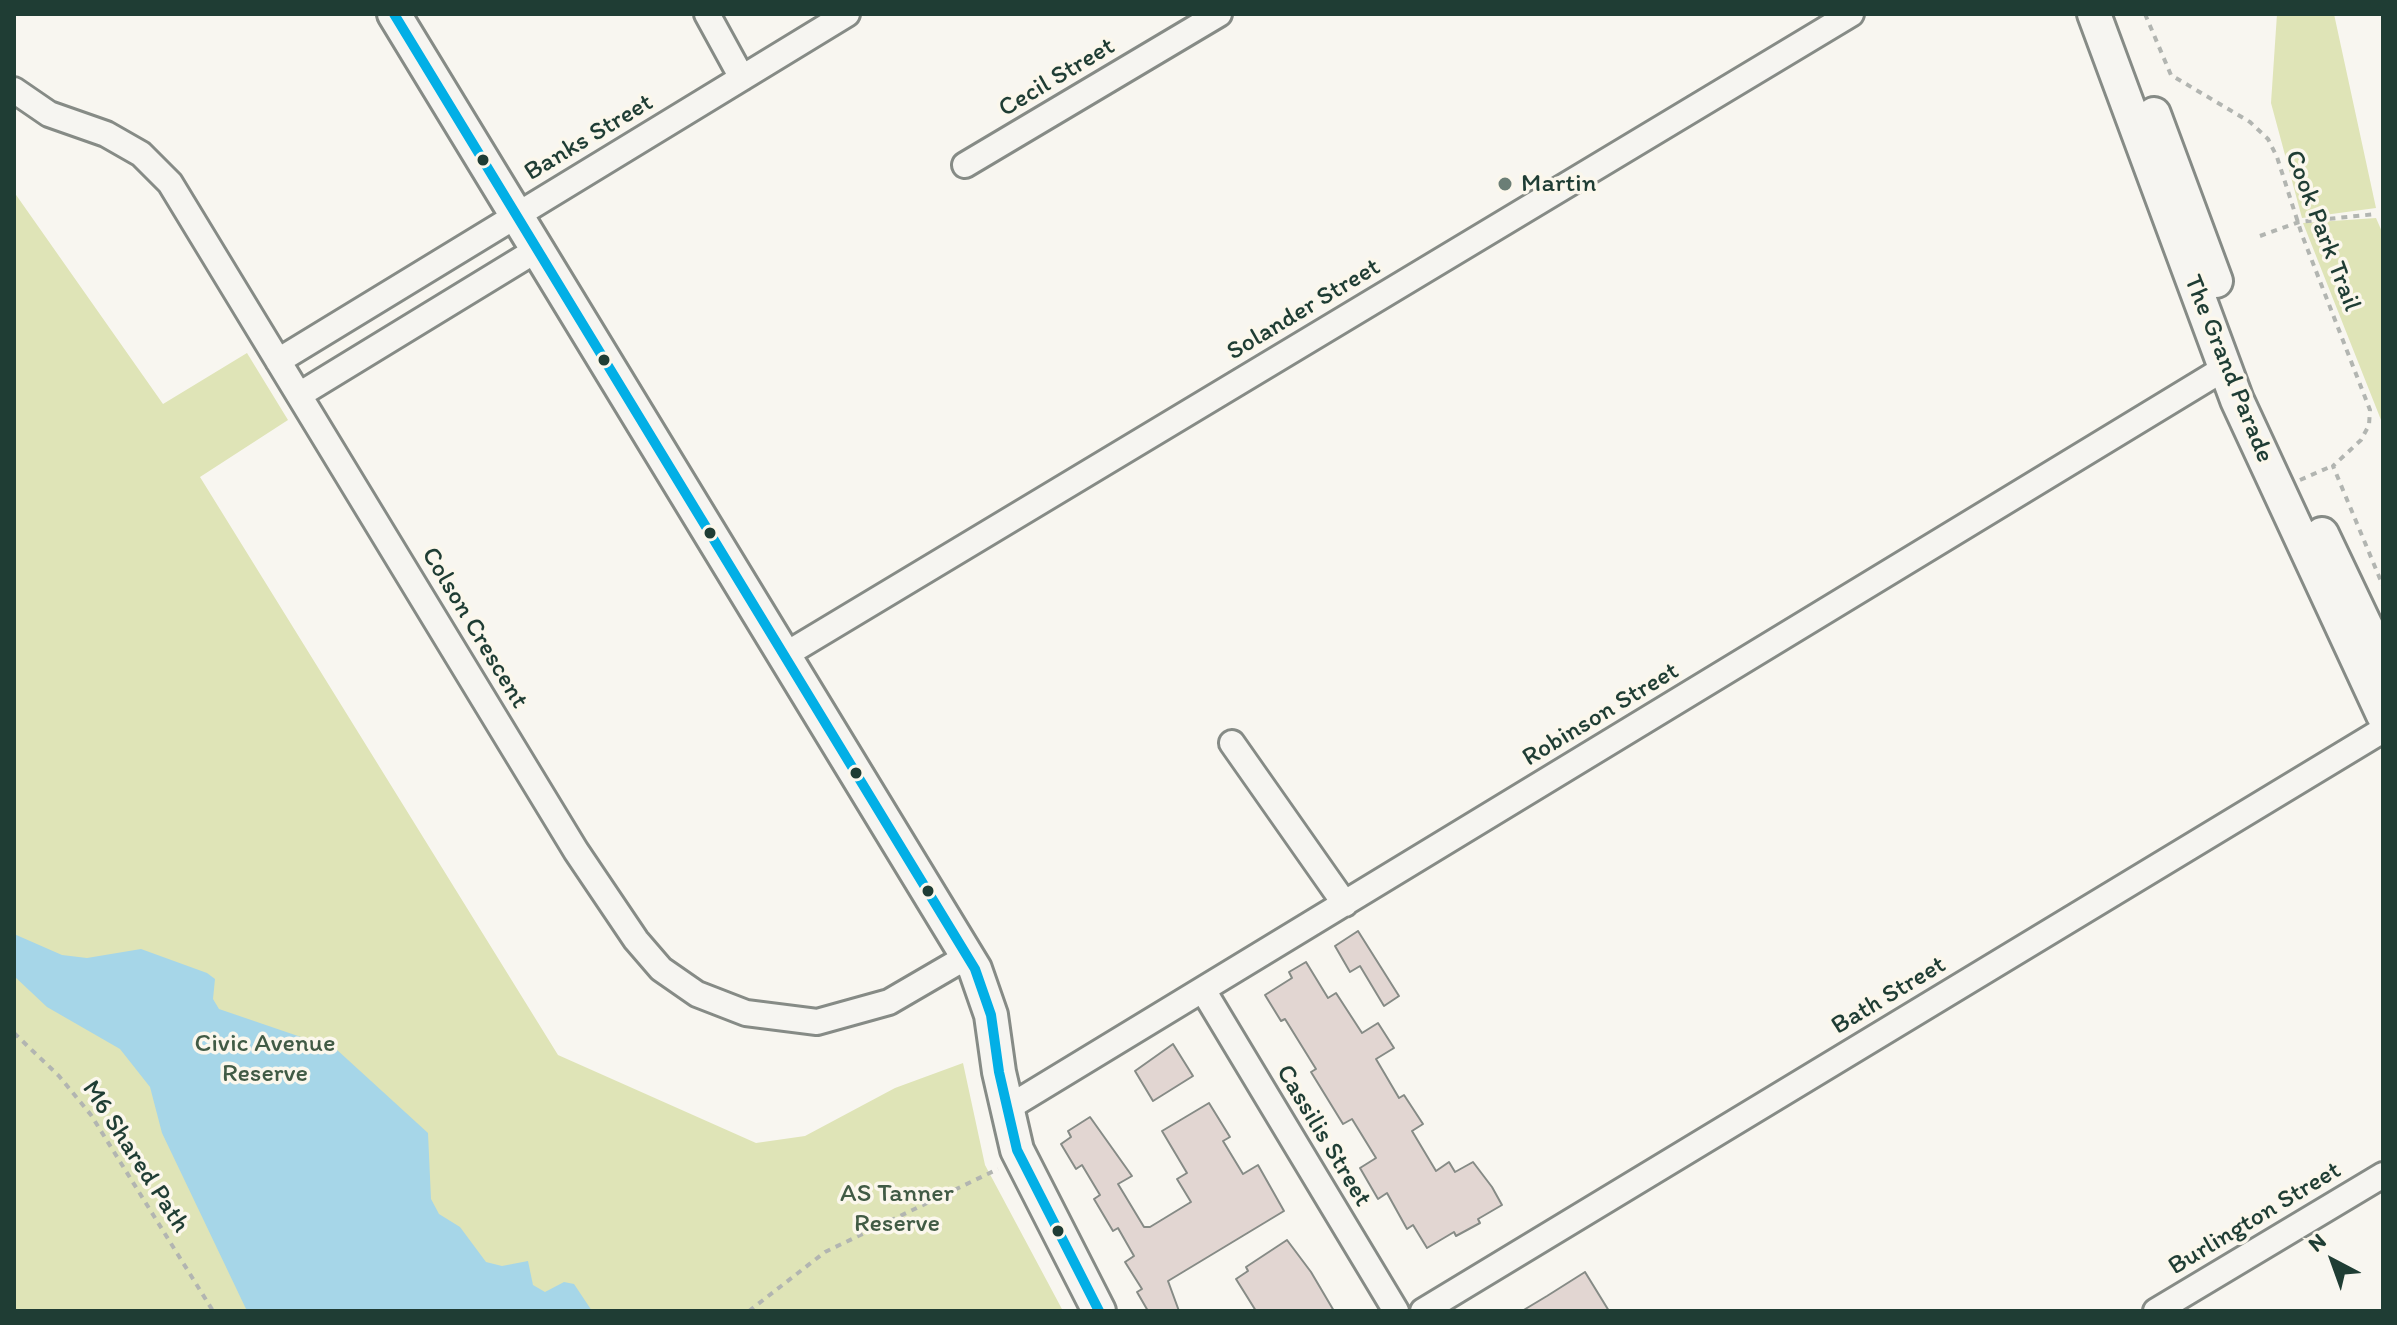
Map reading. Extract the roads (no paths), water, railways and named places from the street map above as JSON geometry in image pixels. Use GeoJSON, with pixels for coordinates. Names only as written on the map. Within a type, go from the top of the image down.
{"type":"FeatureCollection","features":[{"type":"Feature","properties":{"kind":"main road"},"geometry":{"type":"LineString","coordinates":[[394,14],[968,956],[983,986],[991,1015],[1006,1109],[1017,1150],[1099,1311]]}},
{"type":"Feature","properties":{"kind":"main road","name":"The Grand Parade"},"geometry":{"type":"LineString","coordinates":[[2094,14],[2225,368],[2383,715]]}},
{"type":"Feature","properties":{"kind":"main road","name":"The Grand Parade"},"geometry":{"type":"LineString","coordinates":[[2117,14],[2245,362],[2383,662]]}},
{"type":"Feature","properties":{"kind":"street"},"geometry":{"type":"LineString","coordinates":[[707,14],[742,78]]}},
{"type":"Feature","properties":{"kind":"street","name":"Banks Street"},"geometry":{"type":"LineString","coordinates":[[278,361],[847,14]]}},
{"type":"Feature","properties":{"kind":"street","name":"Cecil Street"},"geometry":{"type":"LineString","coordinates":[[965,165],[1219,14]]}},
{"type":"Feature","properties":{"kind":"street","name":"Solander Street"},"geometry":{"type":"LineString","coordinates":[[785,655],[1851,14]]}},
{"type":"Feature","properties":{"kind":"street","name":"Colson Crescent"},"geometry":{"type":"LineString","coordinates":[[14,90],[39,109],[106,134],[158,167],[576,851],[636,940],[661,969],[697,994],[746,1013],[817,1022],[889,1002],[968,956]]}},
{"type":"Feature","properties":{"kind":"street"},"geometry":{"type":"LineString","coordinates":[[299,395],[538,249]]}},
{"type":"Feature","properties":{"kind":"street","name":"Robinson Street"},"geometry":{"type":"LineString","coordinates":[[1006,1109],[2225,368]]}},
{"type":"Feature","properties":{"kind":"street","name":"Bath Street"},"geometry":{"type":"LineString","coordinates":[[1423,1311],[2383,730]]}},
{"type":"Feature","properties":{"kind":"street"},"geometry":{"type":"LineString","coordinates":[[1232,743],[1345,904]]}},
{"type":"Feature","properties":{"kind":"street","name":"Cassilis Street"},"geometry":{"type":"LineString","coordinates":[[1203,990],[1396,1311]]}},
{"type":"Feature","properties":{"kind":"street","name":"Burlington Street"},"geometry":{"type":"LineString","coordinates":[[2156,1311],[2383,1175]]}},
{"type":"Feature","properties":{"kind":"water"},"geometry":{"type":"Polygon","coordinates":[[[14,934],[62,955],[87,958],[141,949],[207,973],[215,979],[213,999],[219,1009],[336,1049],[428,1133],[431,1199],[439,1214],[460,1227],[486,1262],[502,1266],[528,1261],[533,1285],[545,1292],[564,1282],[574,1284],[592,1311],[247,1311],[162,1133],[150,1087],[120,1049],[47,1007],[14,976],[14,934]]]}},
{"type":"Feature","properties":{"kind":"place","name":"Martin"},"geometry":{"type":"Point","coordinates":[1505,184]}},
{"type":"Feature","properties":{"kind":"park label","name":"Civic Avenue Reserve"},"geometry":{"type":"Point","coordinates":[265,1059]}},
{"type":"Feature","properties":{"kind":"park label","name":"AS Tanner Reserve"},"geometry":{"type":"Point","coordinates":[897,1209]}}]}
